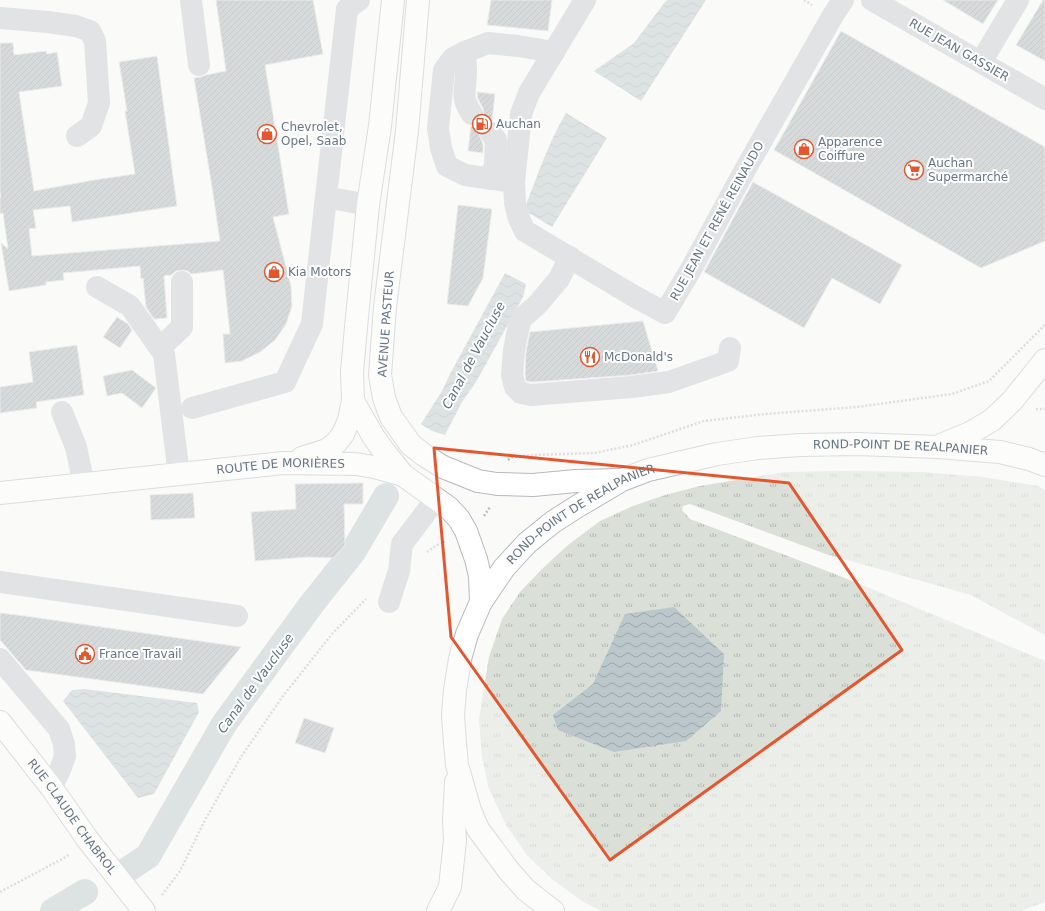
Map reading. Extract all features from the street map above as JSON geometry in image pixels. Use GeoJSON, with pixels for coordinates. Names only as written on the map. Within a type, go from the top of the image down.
{"type":"FeatureCollection","features":[{"type":"Feature","properties":{"kind":"main road"},"geometry":{"type":"LineString","coordinates":[[283,463],[327,450],[336,443],[343,434],[349,420],[353,401],[352,372],[368,205],[380,126],[394,0]]}},
{"type":"Feature","properties":{"kind":"main road","name":"AVENUE PASTEUR"},"geometry":{"type":"LineString","coordinates":[[418,0],[407,131],[385,307],[380,375],[384,398],[391,417],[411,445],[420,452],[443,467],[478,482],[533,485],[576,481],[622,480]]}},
{"type":"Feature","properties":{"kind":"main road"},"geometry":{"type":"LineString","coordinates":[[938,447],[970,433],[992,420],[1012,401],[1045,360]]}},
{"type":"Feature","properties":{"kind":"main road"},"geometry":{"type":"LineString","coordinates":[[353,401],[383,450],[403,475]]}},
{"type":"Feature","properties":{"kind":"main road","name":"ROND-POINT DE REALPANIER"},"geometry":{"type":"LineString","coordinates":[[553,911],[526,890],[509,872],[478,829],[470,810],[457,765],[453,715],[454,690],[467,634],[481,602],[504,568],[527,542],[553,522],[622,480],[648,470],[717,454],[758,448],[800,445],[858,444],[938,447],[1000,452],[1029,459],[1045,465]]}},
{"type":"Feature","properties":{"kind":"main road","name":"ROUTE DE MORIÈRES"},"geometry":{"type":"LineString","coordinates":[[0,493],[283,463],[356,464],[374,467],[403,475],[449,508],[459,519],[466,531],[476,559],[480,576],[481,602]]}},
{"type":"Feature","properties":{"kind":"main road","name":"RUE CLAUDE CHABROL"},"geometry":{"type":"LineString","coordinates":[[0,722],[51,788],[85,850],[126,889],[144,911]]}},
{"type":"Feature","properties":{"kind":"main road"},"geometry":{"type":"LineString","coordinates":[[438,911],[450,887],[455,840],[454,821],[457,765]]}},
{"type":"Feature","properties":{"kind":"street"},"geometry":{"type":"LineString","coordinates":[[191,0],[199,65]]}},
{"type":"Feature","properties":{"kind":"street","name":"RUE JEAN ET RENÉ REINAUDO"},"geometry":{"type":"LineString","coordinates":[[585,0],[529,93],[521,114],[514,182],[515,203],[519,219],[525,231],[632,296],[665,313],[690,271],[832,16],[843,0]]}},
{"type":"Feature","properties":{"kind":"street","name":"RUE JEAN GASSIER"},"geometry":{"type":"LineString","coordinates":[[872,0],[1045,99]]}},
{"type":"Feature","properties":{"kind":"street"},"geometry":{"type":"LineString","coordinates":[[981,62],[1018,0]]}},
{"type":"Feature","properties":{"kind":"street"},"geometry":{"type":"LineString","coordinates":[[192,408],[285,382],[312,324],[347,9],[353,2]]}},
{"type":"Feature","properties":{"kind":"street"},"geometry":{"type":"LineString","coordinates":[[0,18],[76,26],[90,31],[95,41],[99,102],[91,126],[77,136]]}},
{"type":"Feature","properties":{"kind":"street"},"geometry":{"type":"LineString","coordinates":[[514,182],[465,175],[447,166],[441,148],[438,128],[444,70],[453,58],[488,43],[554,52]]}},
{"type":"Feature","properties":{"kind":"street"},"geometry":{"type":"LineString","coordinates":[[465,52],[466,71],[464,97],[467,107],[472,114]]}},
{"type":"Feature","properties":{"kind":"street"},"geometry":{"type":"LineString","coordinates":[[491,133],[496,140],[495,164],[491,179]]}},
{"type":"Feature","properties":{"kind":"street"},"geometry":{"type":"LineString","coordinates":[[326,197],[368,205]]}},
{"type":"Feature","properties":{"kind":"street"},"geometry":{"type":"LineString","coordinates":[[570,257],[559,279],[537,305],[521,319],[514,350],[512,374],[515,387],[521,393],[531,395],[632,387],[668,382],[728,361],[730,348]]}},
{"type":"Feature","properties":{"kind":"street"},"geometry":{"type":"LineString","coordinates":[[160,348],[182,327],[182,282]]}},
{"type":"Feature","properties":{"kind":"street"},"geometry":{"type":"LineString","coordinates":[[97,287],[130,306],[164,354],[179,475]]}},
{"type":"Feature","properties":{"kind":"street"},"geometry":{"type":"LineString","coordinates":[[62,412],[76,447],[84,485]]}},
{"type":"Feature","properties":{"kind":"street"},"geometry":{"type":"LineString","coordinates":[[388,602],[399,571],[402,544],[436,499]]}},
{"type":"Feature","properties":{"kind":"street"},"geometry":{"type":"LineString","coordinates":[[0,582],[237,616]]}},
{"type":"Feature","properties":{"kind":"street"},"geometry":{"type":"LineString","coordinates":[[0,659],[59,729],[64,744],[65,756],[51,788]]}},
{"type":"Feature","properties":{"kind":"path"},"geometry":{"type":"LineString","coordinates":[[989,381],[1045,324]]}},
{"type":"Feature","properties":{"kind":"path"},"geometry":{"type":"LineString","coordinates":[[0,892],[64,858],[85,850]]}},
{"type":"Feature","properties":{"kind":"highlighted area"},"geometry":{"type":"Polygon","coordinates":[[[434,448],[789,483],[902,650],[610,860],[451,637],[434,448]]]}},
{"type":"Feature","properties":{"kind":"green space"},"geometry":{"type":"Polygon","coordinates":[[[785,472],[921,472],[982,477],[1038,486],[1045,490],[1045,635],[971,595],[826,554],[690,504],[683,506],[682,510],[690,519],[840,576],[1045,661],[1045,902],[1021,911],[601,911],[582,901],[552,879],[527,855],[506,825],[489,789],[482,757],[479,719],[489,657],[502,619],[520,592],[568,545],[600,521],[633,506],[665,495],[700,486],[785,472]]]}},
{"type":"Feature","properties":{"kind":"water"},"geometry":{"type":"Polygon","coordinates":[[[668,0],[706,0],[641,101],[594,71],[634,43],[668,0]]]}},
{"type":"Feature","properties":{"kind":"water"},"geometry":{"type":"Polygon","coordinates":[[[566,113],[607,138],[552,227],[524,210],[548,148],[566,113]]]}},
{"type":"Feature","properties":{"kind":"water"},"geometry":{"type":"Polygon","coordinates":[[[505,273],[526,284],[523,297],[476,382],[462,402],[445,435],[432,431],[421,424],[442,391],[505,273]]]}},
{"type":"Feature","properties":{"kind":"water"},"geometry":{"type":"Polygon","coordinates":[[[674,607],[724,654],[721,711],[686,741],[614,752],[558,730],[553,715],[593,684],[625,614],[674,607]]]}},
{"type":"Feature","properties":{"kind":"water"},"geometry":{"type":"Polygon","coordinates":[[[84,689],[197,703],[199,712],[154,794],[138,798],[63,701],[72,690],[84,689]]]}},
{"type":"Feature","properties":{"kind":"building"},"geometry":{"type":"Polygon","coordinates":[[[216,0],[313,0],[323,54],[265,65],[289,214],[273,217],[291,286],[292,306],[286,324],[275,340],[260,352],[242,361],[225,363],[223,334],[230,334],[223,270],[191,274],[188,271],[182,270],[176,271],[171,275],[164,276],[167,318],[154,319],[146,307],[143,278],[141,279],[140,266],[63,273],[64,280],[46,282],[46,285],[9,291],[1,243],[8,249],[3,213],[0,214],[0,43],[13,43],[14,55],[46,51],[47,54],[57,52],[62,86],[19,92],[34,191],[135,174],[119,62],[157,56],[177,206],[72,222],[70,206],[33,210],[36,228],[29,229],[32,256],[220,241],[194,78],[226,71],[216,0]]]}},
{"type":"Feature","properties":{"kind":"building"},"geometry":{"type":"Polygon","coordinates":[[[491,0],[552,0],[548,31],[487,25],[491,0]]]}},
{"type":"Feature","properties":{"kind":"building"},"geometry":{"type":"Polygon","coordinates":[[[943,0],[998,0],[983,24],[943,0]]]}},
{"type":"Feature","properties":{"kind":"building"},"geometry":{"type":"Polygon","coordinates":[[[1043,0],[1045,0],[1045,61],[1016,45],[1043,0]]]}},
{"type":"Feature","properties":{"kind":"building"},"geometry":{"type":"Polygon","coordinates":[[[841,31],[1045,147],[1045,241],[981,268],[774,150],[841,31]]]}},
{"type":"Feature","properties":{"kind":"building"},"geometry":{"type":"Polygon","coordinates":[[[477,92],[495,94],[492,121],[484,123],[480,128],[479,135],[483,144],[483,153],[468,151],[471,126],[479,124],[483,120],[484,114],[477,92]]]}},
{"type":"Feature","properties":{"kind":"building"},"geometry":{"type":"Polygon","coordinates":[[[753,182],[902,265],[880,304],[832,278],[804,328],[704,272],[753,182]]]}},
{"type":"Feature","properties":{"kind":"building"},"geometry":{"type":"Polygon","coordinates":[[[458,205],[492,209],[483,278],[468,306],[447,304],[458,205]]]}},
{"type":"Feature","properties":{"kind":"building"},"geometry":{"type":"Polygon","coordinates":[[[117,317],[128,324],[132,330],[120,348],[103,337],[117,317]]]}},
{"type":"Feature","properties":{"kind":"building"},"geometry":{"type":"Polygon","coordinates":[[[643,321],[658,371],[631,375],[532,382],[526,381],[526,352],[530,332],[643,321]]]}},
{"type":"Feature","properties":{"kind":"building"},"geometry":{"type":"Polygon","coordinates":[[[77,345],[84,395],[36,402],[37,408],[0,413],[0,387],[33,382],[29,352],[77,345]]]}},
{"type":"Feature","properties":{"kind":"building"},"geometry":{"type":"Polygon","coordinates":[[[132,370],[156,388],[142,408],[122,393],[107,396],[103,376],[132,370]]]}},
{"type":"Feature","properties":{"kind":"building"},"geometry":{"type":"Polygon","coordinates":[[[363,483],[363,504],[344,504],[345,545],[334,558],[308,557],[255,561],[251,512],[296,509],[295,484],[363,483]]]}},
{"type":"Feature","properties":{"kind":"building"},"geometry":{"type":"Polygon","coordinates":[[[193,493],[195,518],[151,520],[150,495],[193,493]]]}},
{"type":"Feature","properties":{"kind":"building"},"geometry":{"type":"Polygon","coordinates":[[[0,613],[241,647],[203,694],[26,670],[0,640],[0,613]]]}},
{"type":"Feature","properties":{"kind":"building"},"geometry":{"type":"Polygon","coordinates":[[[304,718],[334,728],[325,753],[295,743],[304,718]]]}},
{"type":"Feature","properties":{"kind":"waterway","name":"Canal de Vaucluse"},"geometry":{"type":"LineString","coordinates":[[127,870],[148,856],[224,724],[311,605],[353,552],[386,496]]}},
{"type":"Feature","properties":{"kind":"waterway","name":"Canal de Vaucluse"},"geometry":{"type":"LineString","coordinates":[[53,911],[85,892]]}},
{"type":"Feature","properties":{"kind":"place","name":"Auchan"},"geometry":{"type":"Point","coordinates":[482,124]}},
{"type":"Feature","properties":{"kind":"place","name":"Chevrolet, Opel, Saab"},"geometry":{"type":"Point","coordinates":[267,134]}},
{"type":"Feature","properties":{"kind":"place","name":"Apparence Coiffure"},"geometry":{"type":"Point","coordinates":[804,149]}},
{"type":"Feature","properties":{"kind":"place","name":"Auchan Supermarché"},"geometry":{"type":"Point","coordinates":[914,170]}},
{"type":"Feature","properties":{"kind":"place","name":"Kia Motors"},"geometry":{"type":"Point","coordinates":[274,272]}},
{"type":"Feature","properties":{"kind":"place","name":"McDonald's"},"geometry":{"type":"Point","coordinates":[590,357]}},
{"type":"Feature","properties":{"kind":"place","name":"France Travail"},"geometry":{"type":"Point","coordinates":[85,654]}}]}
